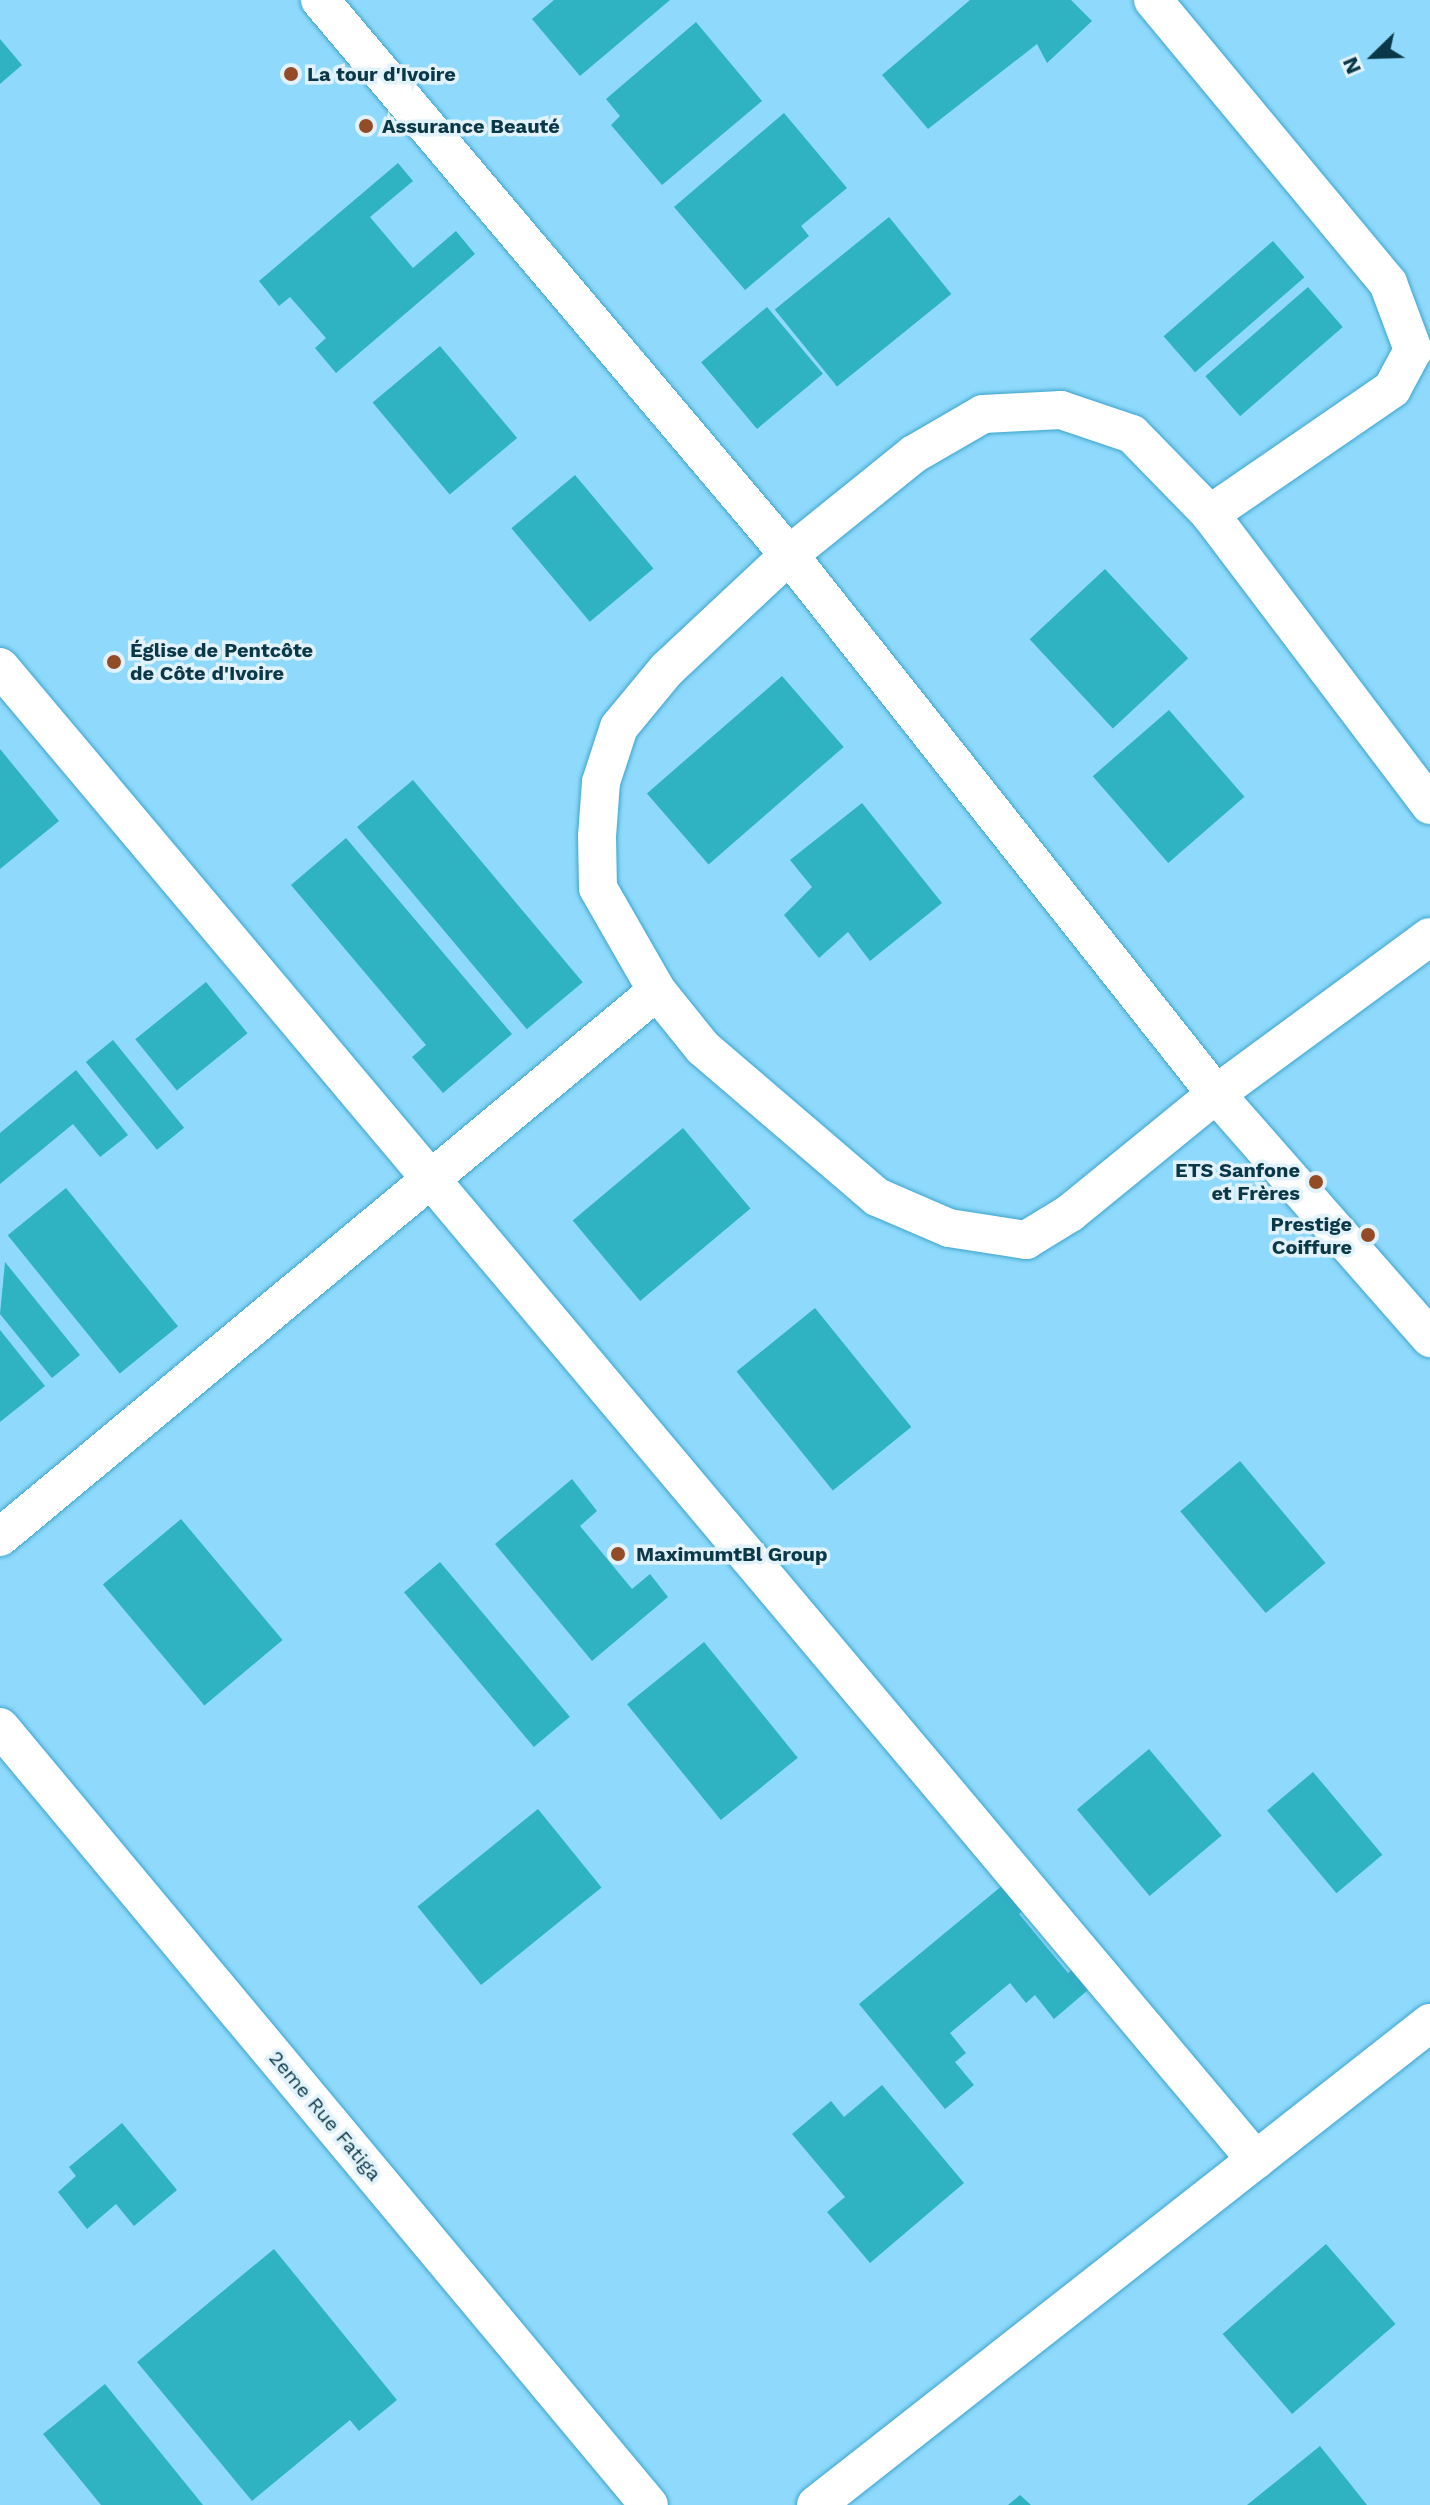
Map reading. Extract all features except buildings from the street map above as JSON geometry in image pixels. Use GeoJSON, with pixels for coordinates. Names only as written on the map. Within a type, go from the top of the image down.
{"type":"FeatureCollection","features":[{"type":"Feature","properties":{"kind":"street"},"geometry":{"type":"LineString","coordinates":[[320,0],[789,555],[1216,1094],[1430,1338]]}},
{"type":"Feature","properties":{"kind":"street"},"geometry":{"type":"LineString","coordinates":[[1153,0],[1388,283],[1413,350],[1392,389],[1210,514]]}},
{"type":"Feature","properties":{"kind":"street"},"geometry":{"type":"LineString","coordinates":[[1430,805],[1210,514],[1132,434],[1061,410],[983,414],[914,454],[789,555],[667,669],[619,727],[601,782],[598,888],[657,991],[703,1048],[818,1150],[877,1197],[949,1228],[1026,1240],[1070,1213],[1216,1094],[1430,937]]}},
{"type":"Feature","properties":{"kind":"street"},"geometry":{"type":"LineString","coordinates":[[0,667],[431,1175],[1256,2160]]}},
{"type":"Feature","properties":{"kind":"street"},"geometry":{"type":"LineString","coordinates":[[0,1537],[431,1175],[657,991]]}},
{"type":"Feature","properties":{"kind":"street","name":"2eme Rue Fatiga"},"geometry":{"type":"LineString","coordinates":[[0,1727],[649,2505]]}},
{"type":"Feature","properties":{"kind":"street"},"geometry":{"type":"LineString","coordinates":[[816,2505],[1430,2023]]}},
{"type":"Feature","properties":{"kind":"place","name":"La tour d'Ivoire"},"geometry":{"type":"Point","coordinates":[291,74]}},
{"type":"Feature","properties":{"kind":"place","name":"Assurance Beauté"},"geometry":{"type":"Point","coordinates":[366,126]}},
{"type":"Feature","properties":{"kind":"place","name":"Église de Pentcôte de Côte d'Ivoire"},"geometry":{"type":"Point","coordinates":[114,662]}},
{"type":"Feature","properties":{"kind":"place","name":"ETS Sanfone et Frères"},"geometry":{"type":"Point","coordinates":[1316,1182]}},
{"type":"Feature","properties":{"kind":"place","name":"Prestige Coiffure"},"geometry":{"type":"Point","coordinates":[1368,1235]}},
{"type":"Feature","properties":{"kind":"place","name":"MaximumtBl Group"},"geometry":{"type":"Point","coordinates":[618,1554]}}]}
